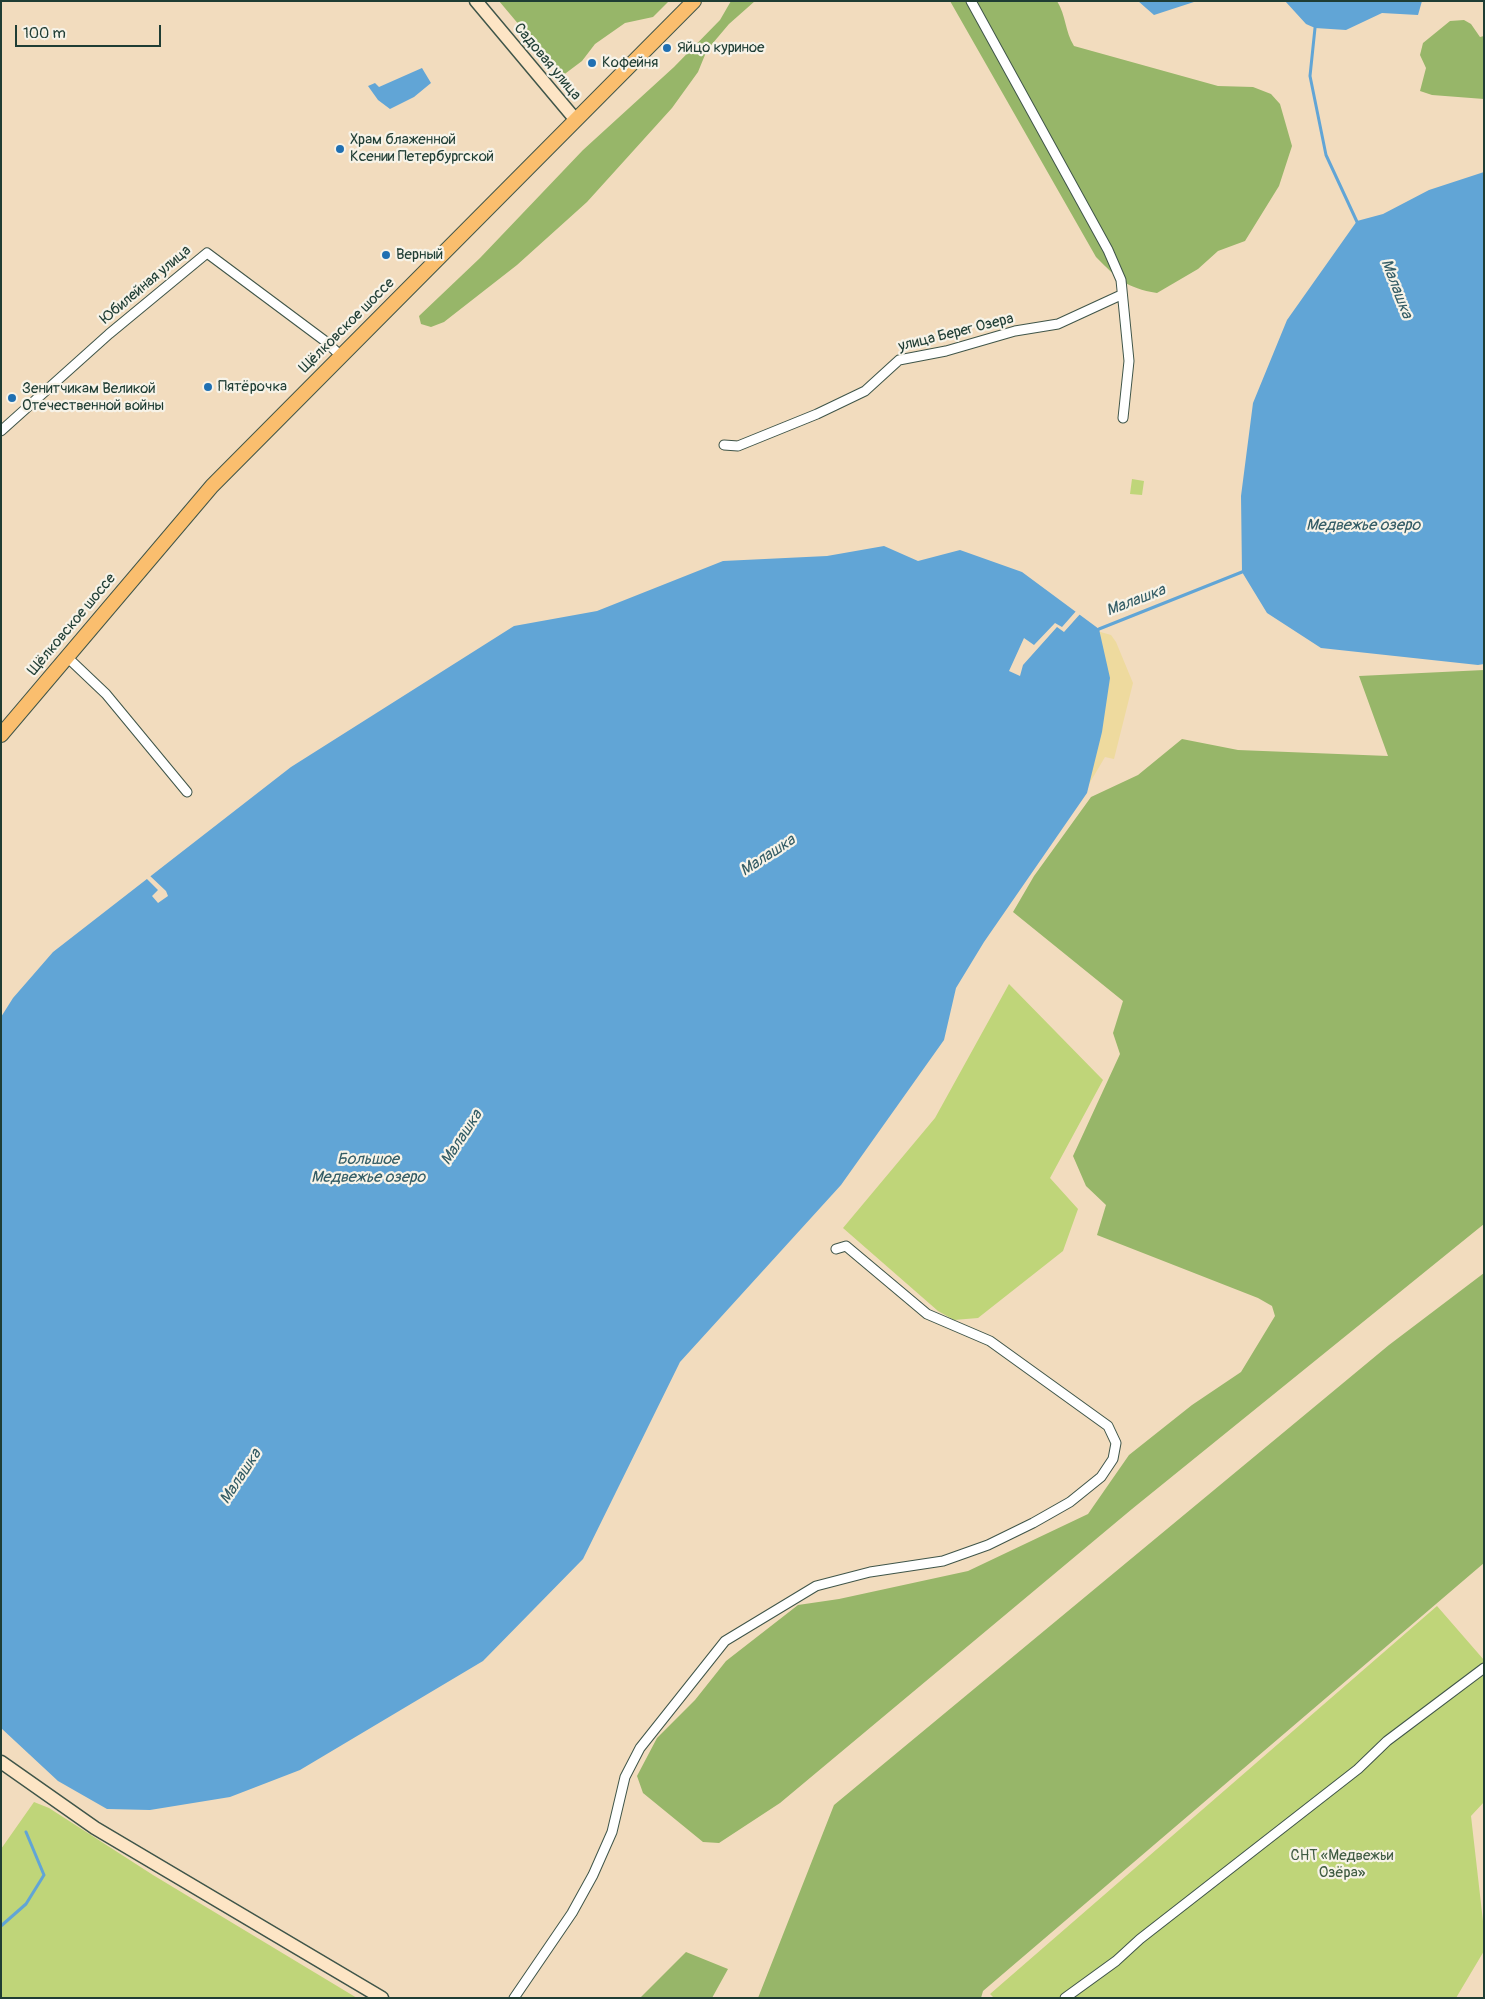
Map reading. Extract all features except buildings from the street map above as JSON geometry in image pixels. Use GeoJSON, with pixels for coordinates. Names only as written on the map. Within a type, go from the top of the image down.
{"type":"FeatureCollection","features":[{"type":"Feature","properties":{"kind":"main road","name":"Садовая улица"},"geometry":{"type":"LineString","coordinates":[[476,1],[574,119]]}},
{"type":"Feature","properties":{"kind":"main road","name":"Щёлковское шоссе"},"geometry":{"type":"LineString","coordinates":[[1,735],[212,486],[574,119],[694,1]]}},
{"type":"Feature","properties":{"kind":"main road"},"geometry":{"type":"LineString","coordinates":[[1,1762],[95,1828],[382,1998]]}},
{"type":"Feature","properties":{"kind":"street"},"geometry":{"type":"LineString","coordinates":[[971,1],[1108,250],[1121,280],[1129,361],[1123,418]]}},
{"type":"Feature","properties":{"kind":"street","name":"Юбилейная улица"},"geometry":{"type":"LineString","coordinates":[[1,431],[108,334],[207,253],[325,341],[340,355]]}},
{"type":"Feature","properties":{"kind":"street","name":"улица Берег Озера"},"geometry":{"type":"LineString","coordinates":[[724,445],[738,446],[817,414],[857,395],[865,391],[899,360],[946,351],[1015,331],[1058,324],[1121,295]]}},
{"type":"Feature","properties":{"kind":"street"},"geometry":{"type":"LineString","coordinates":[[66,656],[106,694],[187,792]]}},
{"type":"Feature","properties":{"kind":"street"},"geometry":{"type":"LineString","coordinates":[[514,1998],[572,1913],[594,1875],[612,1832],[625,1776],[640,1748],[725,1641],[769,1612],[816,1586],[870,1572],[943,1561],[988,1545],[1070,1502],[1101,1477],[1113,1459],[1116,1443],[1108,1426],[990,1341],[927,1314],[846,1246],[836,1249]]}},
{"type":"Feature","properties":{"kind":"street"},"geometry":{"type":"LineString","coordinates":[[1065,1998],[1183,1908],[1358,1769],[1387,1741],[1484,1668]]}},
{"type":"Feature","properties":{"kind":"green space"},"geometry":{"type":"Polygon","coordinates":[[[499,1],[669,1],[653,17],[625,23],[595,44],[582,61],[562,76],[499,1]]]}},
{"type":"Feature","properties":{"kind":"green space"},"geometry":{"type":"Polygon","coordinates":[[[731,1],[755,1],[729,24],[707,50],[698,72],[672,108],[587,202],[517,265],[444,322],[431,327],[421,324],[419,316],[480,258],[583,150],[674,67],[720,20],[731,1]]]}},
{"type":"Feature","properties":{"kind":"green space"},"geometry":{"type":"Polygon","coordinates":[[[950,1],[1057,1],[1074,46],[1218,86],[1253,87],[1271,94],[1280,104],[1292,146],[1279,186],[1245,241],[1218,251],[1198,269],[1157,293],[1137,288],[1117,277],[1096,257],[950,1]]]}},
{"type":"Feature","properties":{"kind":"green space"},"geometry":{"type":"Polygon","coordinates":[[[1464,20],[1471,24],[1480,37],[1484,36],[1484,99],[1432,95],[1420,91],[1426,68],[1420,55],[1423,43],[1450,21],[1464,20]]]}},
{"type":"Feature","properties":{"kind":"green space"},"geometry":{"type":"Polygon","coordinates":[[[1132,479],[1144,481],[1142,495],[1130,494],[1132,479]]]}},
{"type":"Feature","properties":{"kind":"green space"},"geometry":{"type":"Polygon","coordinates":[[[1484,670],[1484,1224],[1132,1509],[780,1803],[719,1843],[703,1842],[643,1793],[637,1776],[657,1738],[695,1700],[726,1661],[798,1605],[839,1599],[968,1571],[1088,1514],[1129,1455],[1192,1405],[1241,1372],[1275,1316],[1272,1306],[1258,1298],[1097,1235],[1106,1205],[1086,1186],[1073,1156],[1120,1054],[1113,1033],[1123,1001],[1013,912],[1034,876],[1091,797],[1138,775],[1182,739],[1238,750],[1388,756],[1359,676],[1484,670]]]}},
{"type":"Feature","properties":{"kind":"green space"},"geometry":{"type":"Polygon","coordinates":[[[1009,984],[1103,1080],[1050,1178],[1078,1209],[1063,1251],[978,1318],[954,1320],[938,1311],[843,1228],[935,1118],[1009,984]]]}},
{"type":"Feature","properties":{"kind":"green space"},"geometry":{"type":"Polygon","coordinates":[[[1484,1273],[1484,1563],[983,1991],[981,1998],[758,1998],[834,1805],[1389,1345],[1484,1273]]]}},
{"type":"Feature","properties":{"kind":"green space","name":"СНТ «Медвежьи Озёра»"},"geometry":{"type":"Polygon","coordinates":[[[1437,1606],[1484,1660],[1484,1802],[1471,1816],[1484,1930],[1484,1951],[1456,1998],[994,1998],[990,1994],[1437,1606]]]}},
{"type":"Feature","properties":{"kind":"green space"},"geometry":{"type":"Polygon","coordinates":[[[34,1802],[49,1808],[153,1875],[357,1998],[1,1998],[1,1849],[34,1802]]]}},
{"type":"Feature","properties":{"kind":"green space"},"geometry":{"type":"Polygon","coordinates":[[[686,1952],[728,1969],[712,1998],[640,1998],[686,1952]]]}},
{"type":"Feature","properties":{"kind":"sand"},"geometry":{"type":"Polygon","coordinates":[[[1097,631],[1111,635],[1116,642],[1133,683],[1114,759],[1105,757],[1089,784],[1100,728],[1097,631]]]}},
{"type":"Feature","properties":{"kind":"water"},"geometry":{"type":"Polygon","coordinates":[[[1138,1],[1197,1],[1154,15],[1138,1]]]}},
{"type":"Feature","properties":{"kind":"water"},"geometry":{"type":"Polygon","coordinates":[[[1285,1],[1422,1],[1418,15],[1382,13],[1346,30],[1315,28],[1306,24],[1285,1]]]}},
{"type":"Feature","properties":{"kind":"water"},"geometry":{"type":"Polygon","coordinates":[[[422,68],[431,83],[414,97],[390,109],[378,100],[368,86],[375,83],[379,87],[422,68]]]}},
{"type":"Feature","properties":{"kind":"water","name":"Медвежье озеро"},"geometry":{"type":"Polygon","coordinates":[[[1484,172],[1484,664],[1478,665],[1321,648],[1267,613],[1242,572],[1241,496],[1253,403],[1287,320],[1357,221],[1383,214],[1429,190],[1484,172]]]}},
{"type":"Feature","properties":{"kind":"water","name":"Большое Медвежье озеро"},"geometry":{"type":"Polygon","coordinates":[[[884,546],[918,561],[960,550],[1022,572],[1099,629],[1110,678],[1102,732],[1087,793],[984,942],[956,988],[944,1040],[841,1185],[680,1362],[583,1559],[483,1661],[300,1770],[230,1797],[150,1810],[107,1809],[58,1781],[1,1728],[1,1017],[13,998],[53,952],[291,767],[514,626],[597,611],[723,561],[827,556],[884,546]]]}},
{"type":"Feature","properties":{"kind":"pier"},"geometry":{"type":"Polygon","coordinates":[[[1073,606],[1088,617],[1081,613],[1064,632],[1057,627],[1023,665],[1020,676],[1009,671],[1024,638],[1034,645],[1055,623],[1062,627],[1077,610],[1073,606]]]}},
{"type":"Feature","properties":{"kind":"pier"},"geometry":{"type":"Polygon","coordinates":[[[148,874],[166,891],[168,896],[158,903],[152,896],[158,890],[145,877],[148,874]]]}},
{"type":"Feature","properties":{"kind":"waterway","name":"Малашка"},"geometry":{"type":"LineString","coordinates":[[1315,28],[1310,76],[1326,155],[1358,224]]}},
{"type":"Feature","properties":{"kind":"waterway","name":"Малашка"},"geometry":{"type":"LineString","coordinates":[[1097,631],[1245,570]]}},
{"type":"Feature","properties":{"kind":"waterway","name":"Малашка"},"geometry":{"type":"LineString","coordinates":[[1,1926],[26,1904],[44,1875],[26,1832]]}},
{"type":"Feature","properties":{"kind":"place","name":"Яйцо куриное"},"geometry":{"type":"Point","coordinates":[667,48]}},
{"type":"Feature","properties":{"kind":"place","name":"Кофейня"},"geometry":{"type":"Point","coordinates":[592,63]}},
{"type":"Feature","properties":{"kind":"place","name":"Храм блаженной Ксении Петербургской"},"geometry":{"type":"Point","coordinates":[340,149]}},
{"type":"Feature","properties":{"kind":"place","name":"Верный"},"geometry":{"type":"Point","coordinates":[386,255]}},
{"type":"Feature","properties":{"kind":"place","name":"Пятёрочка"},"geometry":{"type":"Point","coordinates":[208,387]}},
{"type":"Feature","properties":{"kind":"place","name":"Зенитчикам Великой Отечественной войны"},"geometry":{"type":"Point","coordinates":[12,398]}}]}
